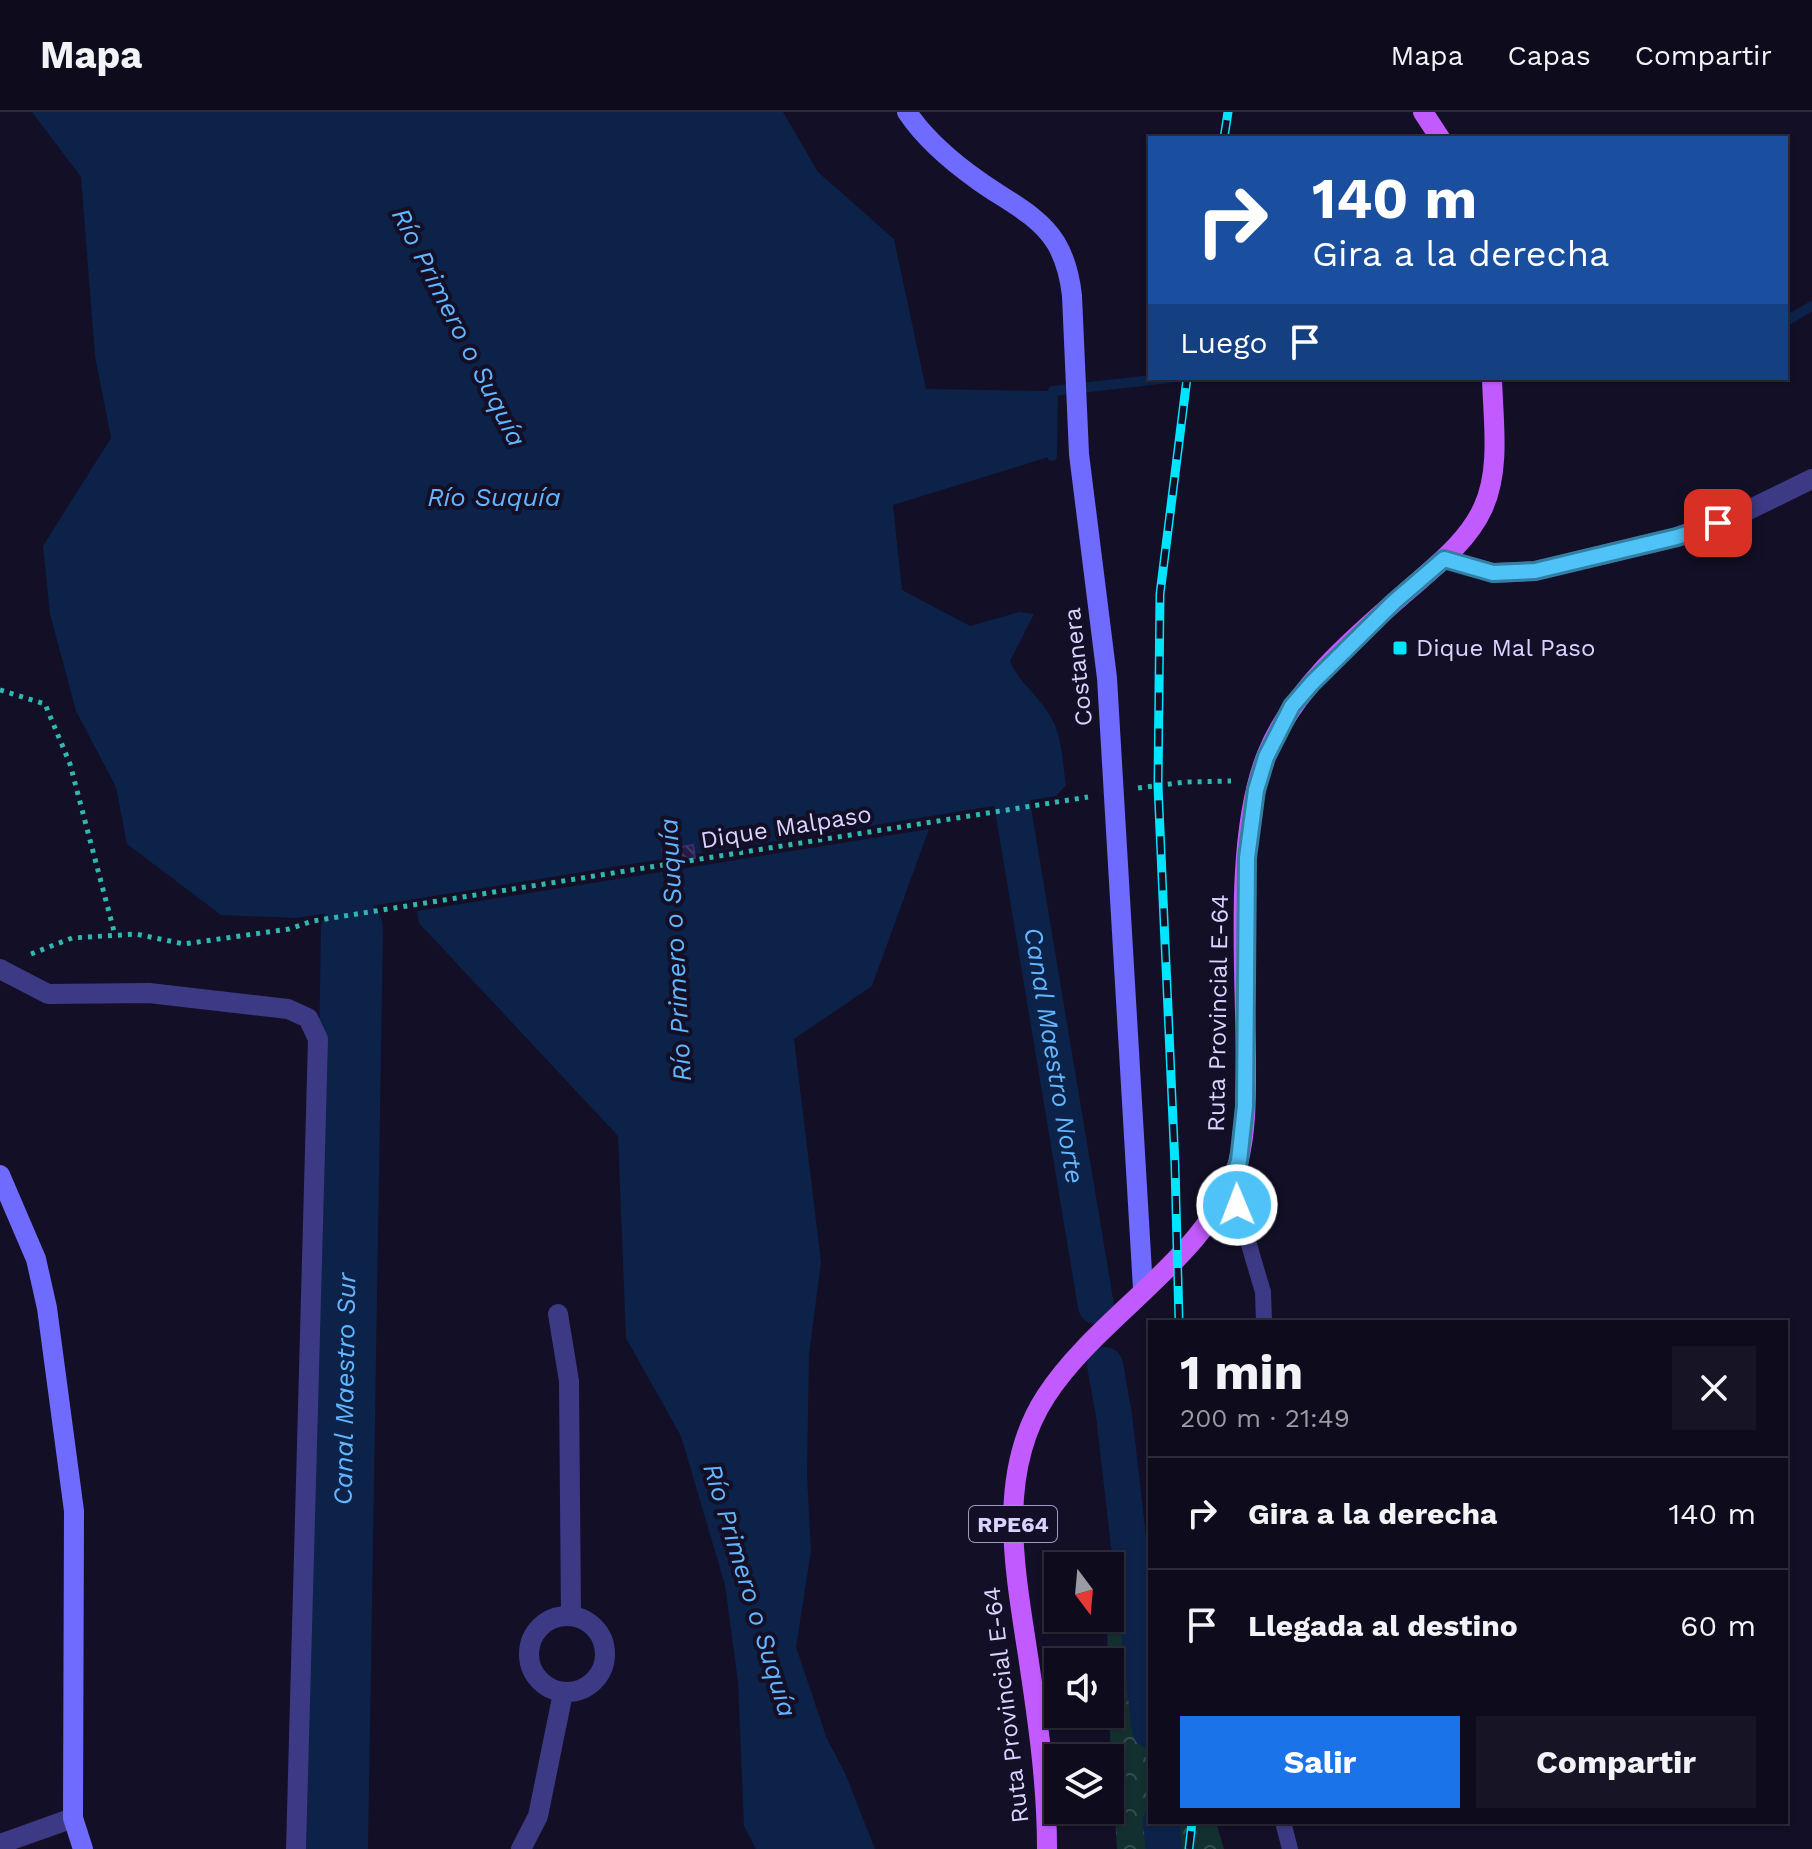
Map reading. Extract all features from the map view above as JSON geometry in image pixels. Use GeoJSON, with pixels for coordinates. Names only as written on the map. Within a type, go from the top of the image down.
{"type":"FeatureCollection","features":[{"type":"Feature","properties":{"kind":"main road"},"geometry":{"type":"LineString","coordinates":[[1423,112],[1439,136]]}},
{"type":"Feature","properties":{"kind":"main road","name":"Ruta Provincial E-64"},"geometry":{"type":"LineString","coordinates":[[1047,1849],[1044,1771],[1014,1552],[1014,1489],[1030,1427],[1043,1399],[1083,1348],[1178,1257],[1209,1221],[1231,1184],[1239,1161],[1245,1106],[1247,858],[1259,781],[1266,757],[1292,706],[1355,640],[1444,559],[1468,533],[1483,508],[1493,472],[1492,380]]}},
{"type":"Feature","properties":{"kind":"street","name":"Costanera"},"geometry":{"type":"LineString","coordinates":[[907,112],[931,141],[954,161],[1039,222],[1064,258],[1072,296],[1079,454],[1107,678],[1143,1289]]}},
{"type":"Feature","properties":{"kind":"street"},"geometry":{"type":"LineString","coordinates":[[1444,559],[1493,573],[1535,571],[1677,537],[1738,515],[1812,479]]}},
{"type":"Feature","properties":{"kind":"street"},"geometry":{"type":"LineString","coordinates":[[0,969],[48,994],[149,993],[288,1009],[308,1018],[318,1039],[296,1849]]}},
{"type":"Feature","properties":{"kind":"street"},"geometry":{"type":"LineString","coordinates":[[0,1175],[36,1259],[47,1308],[74,1511],[73,1818],[83,1849]]}},
{"type":"Feature","properties":{"kind":"street"},"geometry":{"type":"LineString","coordinates":[[558,1314],[569,1381],[571,1616]]}},
{"type":"Feature","properties":{"kind":"street"},"geometry":{"type":"LineString","coordinates":[[571,1616],[583,1618],[593,1625],[605,1646],[606,1658],[603,1669],[587,1688],[563,1693],[540,1681],[532,1670],[530,1644],[545,1623],[557,1617],[571,1616]]}},
{"type":"Feature","properties":{"kind":"street"},"geometry":{"type":"LineString","coordinates":[[521,1849],[538,1816],[563,1693]]}},
{"type":"Feature","properties":{"kind":"street"},"geometry":{"type":"LineString","coordinates":[[0,1844],[73,1818]]}},
{"type":"Feature","properties":{"kind":"lane"},"geometry":{"type":"LineString","coordinates":[[1231,1184],[1263,1292],[1264,1320]]}},
{"type":"Feature","properties":{"kind":"lane"},"geometry":{"type":"LineString","coordinates":[[1284,1824],[1290,1849]]}},
{"type":"Feature","properties":{"kind":"path"},"geometry":{"type":"LineString","coordinates":[[0,690],[45,704],[70,764],[115,935]]}},
{"type":"Feature","properties":{"kind":"path"},"geometry":{"type":"LineString","coordinates":[[1115,792],[1186,782],[1259,781]]}},
{"type":"Feature","properties":{"kind":"path","name":"Dique Malpaso"},"geometry":{"type":"LineString","coordinates":[[29,954],[72,938],[136,934],[184,944],[289,929],[313,921],[1076,799]]}},
{"type":"Feature","properties":{"kind":"green space"},"geometry":{"type":"Polygon","coordinates":[[[1148,1619],[1148,1824],[1217,1824],[1224,1849],[1117,1849],[1115,1824],[1124,1824],[1124,1744],[1111,1744],[1110,1728],[1124,1728],[1124,1648],[1108,1648],[1107,1632],[1124,1632],[1124,1623],[1148,1619]]]}},
{"type":"Feature","properties":{"kind":"water","name":"Río Suquía"},"geometry":{"type":"Polygon","coordinates":[[[32,112],[783,112],[818,172],[894,239],[926,389],[1053,391],[1052,456],[893,505],[902,590],[970,626],[1020,612],[1034,614],[1010,661],[1054,723],[1061,745],[1066,785],[1056,796],[696,854],[693,844],[661,850],[663,859],[297,918],[221,915],[127,844],[116,787],[76,711],[50,614],[43,546],[111,438],[95,356],[81,177],[32,112]]]}},
{"type":"Feature","properties":{"kind":"water","name":"Río Primero o Suquía"},"geometry":{"type":"Polygon","coordinates":[[[929,829],[872,986],[794,1039],[821,1262],[809,1355],[807,1475],[811,1551],[796,1647],[827,1739],[845,1773],[875,1849],[756,1849],[744,1826],[738,1682],[725,1585],[681,1436],[626,1338],[618,1136],[419,923],[417,911],[929,829]]]}},
{"type":"Feature","properties":{"kind":"building"},"geometry":{"type":"Polygon","coordinates":[[[693,845],[695,858],[665,864],[662,850],[693,845]]]}},
{"type":"Feature","properties":{"kind":"waterway"},"geometry":{"type":"LineString","coordinates":[[1788,320],[1812,306]]}},
{"type":"Feature","properties":{"kind":"waterway"},"geometry":{"type":"LineString","coordinates":[[1052,456],[1053,391],[1152,380]]}},
{"type":"Feature","properties":{"kind":"waterway","name":"Canal Maestro Norte"},"geometry":{"type":"LineString","coordinates":[[1012,803],[1096,1306]]}},
{"type":"Feature","properties":{"kind":"waterway","name":"Canal Maestro Sur"},"geometry":{"type":"LineString","coordinates":[[337,1849],[352,929]]}},
{"type":"Feature","properties":{"kind":"waterway","name":"Canal Maestro Norte"},"geometry":{"type":"LineString","coordinates":[[1105,1365],[1114,1415],[1148,1712]]}},
{"type":"Feature","properties":{"kind":"waterway","name":"Canal Maestro Norte"},"geometry":{"type":"LineString","coordinates":[[1161,1824],[1164,1849]]}},
{"type":"Feature","properties":{"kind":"railway"},"geometry":{"type":"LineString","coordinates":[[1224,136],[1228,112]]}},
{"type":"Feature","properties":{"kind":"railway"},"geometry":{"type":"LineString","coordinates":[[1179,1320],[1158,786],[1160,594],[1187,380]]}},
{"type":"Feature","properties":{"kind":"railway"},"geometry":{"type":"LineString","coordinates":[[1189,1849],[1192,1824]]}},
{"type":"Feature","properties":{"kind":"place","name":"Dique Mal Paso"},"geometry":{"type":"Point","coordinates":[1400,648]}},
{"type":"Feature","properties":{"kind":"route"},"geometry":{"type":"LineString","coordinates":[[1237,1205],[1231,1184],[1239,1161],[1245,1106],[1245,908],[1250,826],[1266,757],[1292,706],[1394,602],[1444,559],[1493,573],[1535,571],[1677,537],[1718,523]]}}]}
